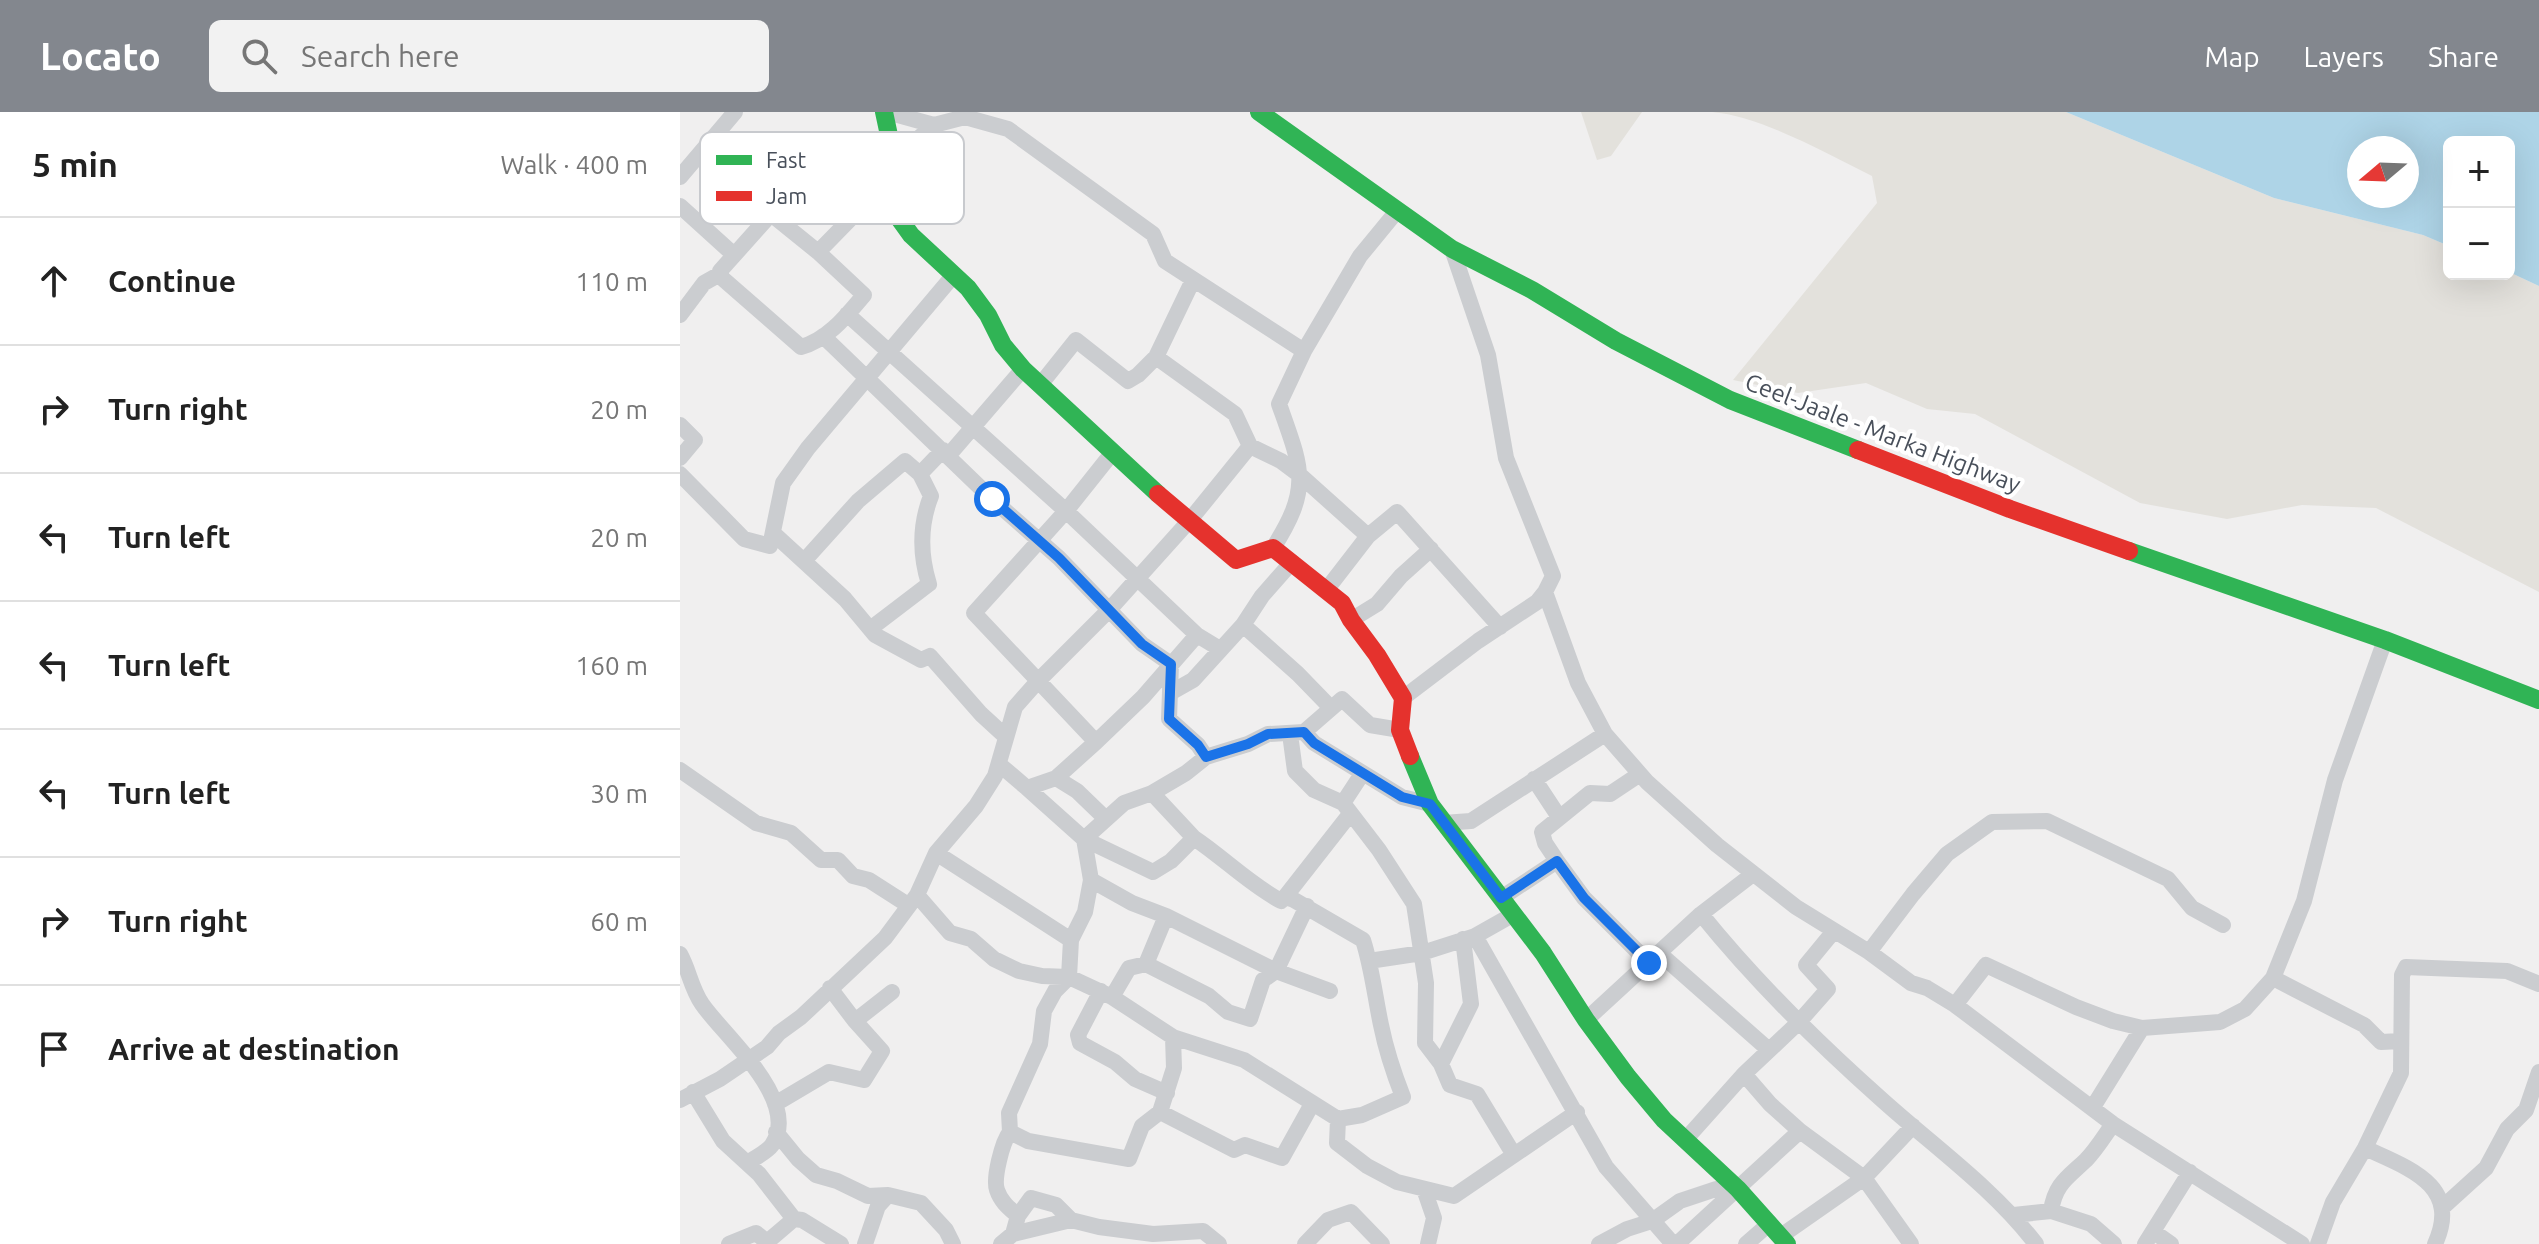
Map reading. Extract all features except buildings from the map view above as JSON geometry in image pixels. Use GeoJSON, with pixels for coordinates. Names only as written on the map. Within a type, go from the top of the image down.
{"type":"FeatureCollection","features":[{"type":"Feature","properties":{"kind":"street"},"geometry":{"type":"LineString","coordinates":[[718,132],[735,112]]}},
{"type":"Feature","properties":{"kind":"street"},"geometry":{"type":"LineString","coordinates":[[889,132],[886,112],[934,125]]}},
{"type":"Feature","properties":{"kind":"street","name":"Ceel-Jaale - Marka Highway"},"geometry":{"type":"LineString","coordinates":[[1259,112],[1452,249],[1532,290],[1616,341],[1730,400],[2010,509],[2385,640],[2539,700]]}},
{"type":"Feature","properties":{"kind":"street"},"geometry":{"type":"LineString","coordinates":[[926,132],[934,125],[966,114],[1008,129],[1153,234],[1165,261],[1304,351]]}},
{"type":"Feature","properties":{"kind":"street"},"geometry":{"type":"LineString","coordinates":[[680,177],[700,153]]}},
{"type":"Feature","properties":{"kind":"street"},"geometry":{"type":"LineString","coordinates":[[680,206],[733,254]]}},
{"type":"Feature","properties":{"kind":"street"},"geometry":{"type":"LineString","coordinates":[[903,224],[975,297],[1003,345],[1023,369],[1164,499],[1236,560],[1273,548],[1290,521],[1301,476],[1279,404],[1304,351],[1360,256],[1397,211]]}},
{"type":"Feature","properties":{"kind":"street"},"geometry":{"type":"LineString","coordinates":[[680,315],[704,283],[720,274],[733,254],[762,224]]}},
{"type":"Feature","properties":{"kind":"street"},"geometry":{"type":"LineString","coordinates":[[720,274],[801,347],[823,336],[864,295],[783,224]]}},
{"type":"Feature","properties":{"kind":"street"},"geometry":{"type":"LineString","coordinates":[[818,252],[845,224]]}},
{"type":"Feature","properties":{"kind":"street"},"geometry":{"type":"LineString","coordinates":[[1403,698],[1537,602],[1553,576],[1506,458],[1488,355],[1452,249]]}},
{"type":"Feature","properties":{"kind":"street"},"geometry":{"type":"LineString","coordinates":[[680,474],[744,539],[770,546],[783,483],[808,448],[953,276]]}},
{"type":"Feature","properties":{"kind":"street"},"geometry":{"type":"LineString","coordinates":[[1040,385],[1076,340],[1128,381],[1156,357],[1193,280]]}},
{"type":"Feature","properties":{"kind":"street"},"geometry":{"type":"LineString","coordinates":[[847,314],[1066,511],[1197,635],[1220,649]]}},
{"type":"Feature","properties":{"kind":"street"},"geometry":{"type":"LineString","coordinates":[[823,336],[1040,541],[1142,644],[1171,664]]}},
{"type":"Feature","properties":{"kind":"street"},"geometry":{"type":"LineString","coordinates":[[1156,357],[1235,414],[1250,446],[1281,461],[1301,476],[1368,536]]}},
{"type":"Feature","properties":{"kind":"street"},"geometry":{"type":"LineString","coordinates":[[920,474],[972,427],[1023,369]]}},
{"type":"Feature","properties":{"kind":"street"},"geometry":{"type":"LineString","coordinates":[[680,425],[695,440],[680,458]]}},
{"type":"Feature","properties":{"kind":"street"},"geometry":{"type":"LineString","coordinates":[[841,1244],[802,1220],[794,1219],[759,1174],[723,1141],[686,1096],[720,1079],[749,1059],[801,1017],[885,938],[912,900],[936,853],[976,806],[1000,765],[1005,736],[1015,707],[1110,609],[1190,520],[1250,446]]}},
{"type":"Feature","properties":{"kind":"street"},"geometry":{"type":"LineString","coordinates":[[1096,742],[974,613],[1066,511],[1113,452]]}},
{"type":"Feature","properties":{"kind":"street"},"geometry":{"type":"LineString","coordinates":[[804,561],[858,501],[905,461],[920,474],[931,496],[924,512],[922,563],[929,584],[870,629]]}},
{"type":"Feature","properties":{"kind":"street"},"geometry":{"type":"LineString","coordinates":[[1327,589],[1368,536],[1397,512],[1500,627]]}},
{"type":"Feature","properties":{"kind":"street"},"geometry":{"type":"LineString","coordinates":[[773,533],[845,599],[875,635],[921,660],[930,656],[981,714],[1005,736]]}},
{"type":"Feature","properties":{"kind":"street"},"geometry":{"type":"LineString","coordinates":[[1273,548],[1342,603],[1377,655],[1403,698],[1400,730],[1430,804],[1543,953],[1586,1020],[1628,1077],[1664,1120],[1738,1189],[1779,1234]]}},
{"type":"Feature","properties":{"kind":"street"},"geometry":{"type":"LineString","coordinates":[[1351,620],[1377,604],[1401,576],[1431,549]]}},
{"type":"Feature","properties":{"kind":"street"},"geometry":{"type":"LineString","coordinates":[[1170,693],[1193,680],[1243,625],[1262,596],[1292,562]]}},
{"type":"Feature","properties":{"kind":"street"},"geometry":{"type":"LineString","coordinates":[[1545,592],[1578,683],[1605,734],[1640,774],[1717,845],[1796,907],[1869,952],[1911,983],[1927,988],[1955,1005],[2113,1124],[2296,1242]]}},
{"type":"Feature","properties":{"kind":"street"},"geometry":{"type":"LineString","coordinates":[[1243,625],[1331,708]]}},
{"type":"Feature","properties":{"kind":"street"},"geometry":{"type":"LineString","coordinates":[[1027,788],[1056,778],[1096,742],[1143,697],[1197,635]]}},
{"type":"Feature","properties":{"kind":"street"},"geometry":{"type":"LineString","coordinates":[[1955,1005],[1986,965],[2076,1007],[2142,1028],[2220,1022],[2245,1009],[2273,978],[2304,901],[2335,780],[2385,640]]}},
{"type":"Feature","properties":{"kind":"street"},"geometry":{"type":"LineString","coordinates":[[1171,664],[1169,719],[1198,745],[1206,757]]}},
{"type":"Feature","properties":{"kind":"street"},"geometry":{"type":"LineString","coordinates":[[1297,733],[1342,699],[1370,725],[1400,730]]}},
{"type":"Feature","properties":{"kind":"street"},"geometry":{"type":"LineString","coordinates":[[1297,733],[1295,771],[1314,790],[1346,808],[1379,850],[1414,904],[1426,983],[1425,1043],[1441,1064],[1450,1085],[1477,1094],[1514,1155]]}},
{"type":"Feature","properties":{"kind":"street"},"geometry":{"type":"LineString","coordinates":[[1084,839],[1124,803],[1152,793],[1206,757],[1248,744],[1268,734],[1297,733],[1402,797],[1430,804]]}},
{"type":"Feature","properties":{"kind":"street"},"geometry":{"type":"LineString","coordinates":[[1443,823],[1471,821],[1605,734]]}},
{"type":"Feature","properties":{"kind":"street"},"geometry":{"type":"LineString","coordinates":[[1000,765],[1084,839],[1153,872],[1171,861],[1194,838]]}},
{"type":"Feature","properties":{"kind":"street"},"geometry":{"type":"LineString","coordinates":[[680,770],[756,823],[791,833],[821,860],[838,860],[853,876],[912,900],[950,933],[971,939],[994,959],[1019,971],[1069,977],[1106,994],[1173,1037],[1244,1060],[1338,1119],[1362,1115],[1403,1097],[1381,1025],[1363,940],[1307,906],[1285,897]]}},
{"type":"Feature","properties":{"kind":"street"},"geometry":{"type":"LineString","coordinates":[[1152,793],[1194,838],[1259,889],[1281,901],[1346,808],[1362,774]]}},
{"type":"Feature","properties":{"kind":"street"},"geometry":{"type":"LineString","coordinates":[[1640,774],[1610,794],[1590,793],[1542,832],[1545,843],[1584,898],[1769,1050]]}},
{"type":"Feature","properties":{"kind":"street"},"geometry":{"type":"LineString","coordinates":[[1056,778],[1077,791],[1106,819]]}},
{"type":"Feature","properties":{"kind":"street"},"geometry":{"type":"LineString","coordinates":[[1534,779],[1559,817]]}},
{"type":"Feature","properties":{"kind":"street"},"geometry":{"type":"LineString","coordinates":[[1869,952],[1947,854],[1992,822],[2047,821],[2168,879],[2192,908],[2223,925]]}},
{"type":"Feature","properties":{"kind":"street"},"geometry":{"type":"LineString","coordinates":[[1018,1216],[1003,1203],[995,1187],[1004,1140],[1010,1132],[1009,1113],[1040,1044],[1044,1011],[1055,991],[1069,977],[1071,940],[1085,912],[1091,880],[1084,839]]}},
{"type":"Feature","properties":{"kind":"street"},"geometry":{"type":"LineString","coordinates":[[936,853],[1071,940]]}},
{"type":"Feature","properties":{"kind":"street"},"geometry":{"type":"LineString","coordinates":[[1501,898],[1557,861]]}},
{"type":"Feature","properties":{"kind":"street"},"geometry":{"type":"LineString","coordinates":[[1586,1020],[1701,914],[1753,874]]}},
{"type":"Feature","properties":{"kind":"street"},"geometry":{"type":"LineString","coordinates":[[1091,880],[1132,903],[1166,916],[1276,971],[1330,991]]}},
{"type":"Feature","properties":{"kind":"street"},"geometry":{"type":"LineString","coordinates":[[1167,1093],[1135,1079],[1115,1062],[1080,1043],[1078,1035],[1106,994],[1129,968],[1146,964],[1209,996],[1228,1012],[1250,1019],[1263,980],[1276,971],[1307,906]]}},
{"type":"Feature","properties":{"kind":"street"},"geometry":{"type":"LineString","coordinates":[[1369,961],[1422,953],[1469,937],[1514,914]]}},
{"type":"Feature","properties":{"kind":"street"},"geometry":{"type":"LineString","coordinates":[[1701,914],[1739,962],[1798,1023],[2014,1215],[2035,1244]]}},
{"type":"Feature","properties":{"kind":"street"},"geometry":{"type":"LineString","coordinates":[[1146,964],[1166,916]]}},
{"type":"Feature","properties":{"kind":"street"},"geometry":{"type":"LineString","coordinates":[[1685,1140],[1744,1074],[1798,1023],[1828,989],[1806,965],[1834,931]]}},
{"type":"Feature","properties":{"kind":"street"},"geometry":{"type":"LineString","coordinates":[[1441,1064],[1471,1004],[1469,937]]}},
{"type":"Feature","properties":{"kind":"street"},"geometry":{"type":"LineString","coordinates":[[1469,937],[1577,1112],[1606,1167],[1675,1244],[1800,1131]]}},
{"type":"Feature","properties":{"kind":"street"},"geometry":{"type":"LineString","coordinates":[[680,954],[691,986],[703,1005],[749,1059],[768,1086],[775,1104],[776,1132],[772,1145],[747,1163]]}},
{"type":"Feature","properties":{"kind":"street"},"geometry":{"type":"LineString","coordinates":[[2318,1244],[2333,1202],[2365,1148],[2401,1073],[2402,975],[2406,967],[2507,971],[2539,984]]}},
{"type":"Feature","properties":{"kind":"street"},"geometry":{"type":"LineString","coordinates":[[2273,978],[2364,1025],[2381,1042],[2401,1041]]}},
{"type":"Feature","properties":{"kind":"street"},"geometry":{"type":"LineString","coordinates":[[775,1104],[829,1072],[864,1080],[882,1051],[830,988]]}},
{"type":"Feature","properties":{"kind":"street"},"geometry":{"type":"LineString","coordinates":[[855,1021],[892,992]]}},
{"type":"Feature","properties":{"kind":"street"},"geometry":{"type":"LineString","coordinates":[[2093,1107],[2142,1028]]}},
{"type":"Feature","properties":{"kind":"street"},"geometry":{"type":"LineString","coordinates":[[1010,1132],[1028,1141],[1129,1159],[1142,1126],[1160,1112],[1167,1093],[1174,1068],[1173,1037]]}},
{"type":"Feature","properties":{"kind":"street"},"geometry":{"type":"LineString","coordinates":[[2443,1207],[2486,1168],[2507,1129],[2526,1110],[2539,1072]]}},
{"type":"Feature","properties":{"kind":"street"},"geometry":{"type":"LineString","coordinates":[[1744,1074],[1770,1104],[1800,1131],[1864,1178],[1911,1244]]}},
{"type":"Feature","properties":{"kind":"street"},"geometry":{"type":"LineString","coordinates":[[1160,1112],[1234,1150],[1245,1145],[1282,1158],[1312,1104]]}},
{"type":"Feature","properties":{"kind":"street"},"geometry":{"type":"LineString","coordinates":[[1338,1119],[1337,1143],[1367,1166],[1397,1182],[1454,1196],[1577,1112]]}},
{"type":"Feature","properties":{"kind":"street"},"geometry":{"type":"LineString","coordinates":[[2051,1211],[2053,1194],[2073,1169],[2086,1160],[2113,1124]]}},
{"type":"Feature","properties":{"kind":"street"},"geometry":{"type":"LineString","coordinates":[[1746,1244],[1779,1234],[1864,1178],[1913,1126]]}},
{"type":"Feature","properties":{"kind":"street"},"geometry":{"type":"LineString","coordinates":[[776,1132],[816,1175],[868,1196],[888,1195],[921,1203],[946,1230],[953,1244]]}},
{"type":"Feature","properties":{"kind":"street"},"geometry":{"type":"LineString","coordinates":[[2365,1148],[2424,1177],[2443,1207],[2440,1233],[2435,1244]]}},
{"type":"Feature","properties":{"kind":"street"},"geometry":{"type":"LineString","coordinates":[[2171,1244],[2150,1238],[2190,1172]]}},
{"type":"Feature","properties":{"kind":"street"},"geometry":{"type":"LineString","coordinates":[[1424,1189],[1434,1218],[1428,1244]]}},
{"type":"Feature","properties":{"kind":"street"},"geometry":{"type":"LineString","coordinates":[[1599,1244],[1627,1229],[1652,1221],[1680,1201],[1716,1189],[1738,1189]]}},
{"type":"Feature","properties":{"kind":"street"},"geometry":{"type":"LineString","coordinates":[[865,1244],[878,1206],[888,1195]]}},
{"type":"Feature","properties":{"kind":"street"},"geometry":{"type":"LineString","coordinates":[[1007,1239],[1031,1198],[1056,1205],[1071,1220]]}},
{"type":"Feature","properties":{"kind":"street"},"geometry":{"type":"LineString","coordinates":[[2014,1215],[2051,1211],[2091,1224],[2114,1244]]}},
{"type":"Feature","properties":{"kind":"street"},"geometry":{"type":"LineString","coordinates":[[1305,1244],[1328,1220],[1351,1212],[1382,1244]]}},
{"type":"Feature","properties":{"kind":"street"},"geometry":{"type":"LineString","coordinates":[[729,1244],[756,1233],[768,1243],[794,1219]]}},
{"type":"Feature","properties":{"kind":"street"},"geometry":{"type":"LineString","coordinates":[[1007,1239],[1071,1220],[1153,1234],[1203,1231],[1219,1244]]}},
{"type":"Feature","properties":{"kind":"sand"},"geometry":{"type":"Polygon","coordinates":[[[1581,112],[1642,112],[1611,156],[1597,160],[1581,112]]]}},
{"type":"Feature","properties":{"kind":"sand"},"geometry":{"type":"Polygon","coordinates":[[[1712,112],[2066,112],[2274,198],[2423,235],[2443,243],[2443,280],[2515,280],[2515,275],[2539,286],[2539,592],[2376,508],[2302,505],[2227,519],[2140,503],[1975,414],[1927,409],[1866,383],[1798,393],[1733,380],[1877,203],[1872,176],[1772,128],[1712,112]]]}},
{"type":"Feature","properties":{"kind":"water"},"geometry":{"type":"Polygon","coordinates":[[[2066,112],[2539,112],[2539,286],[2515,275],[2515,136],[2443,136],[2443,243],[2423,235],[2274,198],[2066,112]]]}},
{"type":"Feature","properties":{"kind":"traffic: fast"},"geometry":{"type":"LineString","coordinates":[[884,112],[888,132]]}},
{"type":"Feature","properties":{"kind":"traffic: fast"},"geometry":{"type":"LineString","coordinates":[[1259,112],[1452,249],[1532,290],[1616,341],[1730,400],[1858,450]]}},
{"type":"Feature","properties":{"kind":"traffic: fast"},"geometry":{"type":"LineString","coordinates":[[903,224],[968,288],[988,315],[1003,345],[1023,369],[1158,494]]}},
{"type":"Feature","properties":{"kind":"traffic: fast"},"geometry":{"type":"LineString","coordinates":[[2129,551],[2385,640],[2539,700]]}},
{"type":"Feature","properties":{"kind":"traffic: fast"},"geometry":{"type":"LineString","coordinates":[[1410,756],[1430,804],[1543,953],[1586,1020],[1628,1077],[1664,1120],[1738,1189],[1787,1244]]}},
{"type":"Feature","properties":{"kind":"traffic: jam"},"geometry":{"type":"LineString","coordinates":[[1858,450],[2129,551]]}},
{"type":"Feature","properties":{"kind":"traffic: jam"},"geometry":{"type":"LineString","coordinates":[[1158,494],[1236,560],[1273,548],[1342,603],[1403,698],[1400,730],[1410,756]]}},
{"type":"Feature","properties":{"kind":"route"},"geometry":{"type":"LineString","coordinates":[[992,499],[1059,558],[1142,644],[1171,664],[1169,719],[1198,745],[1206,757],[1248,744],[1268,734],[1304,732],[1314,743],[1402,797],[1430,804],[1501,898],[1557,861],[1584,898],[1649,963]]}}]}
